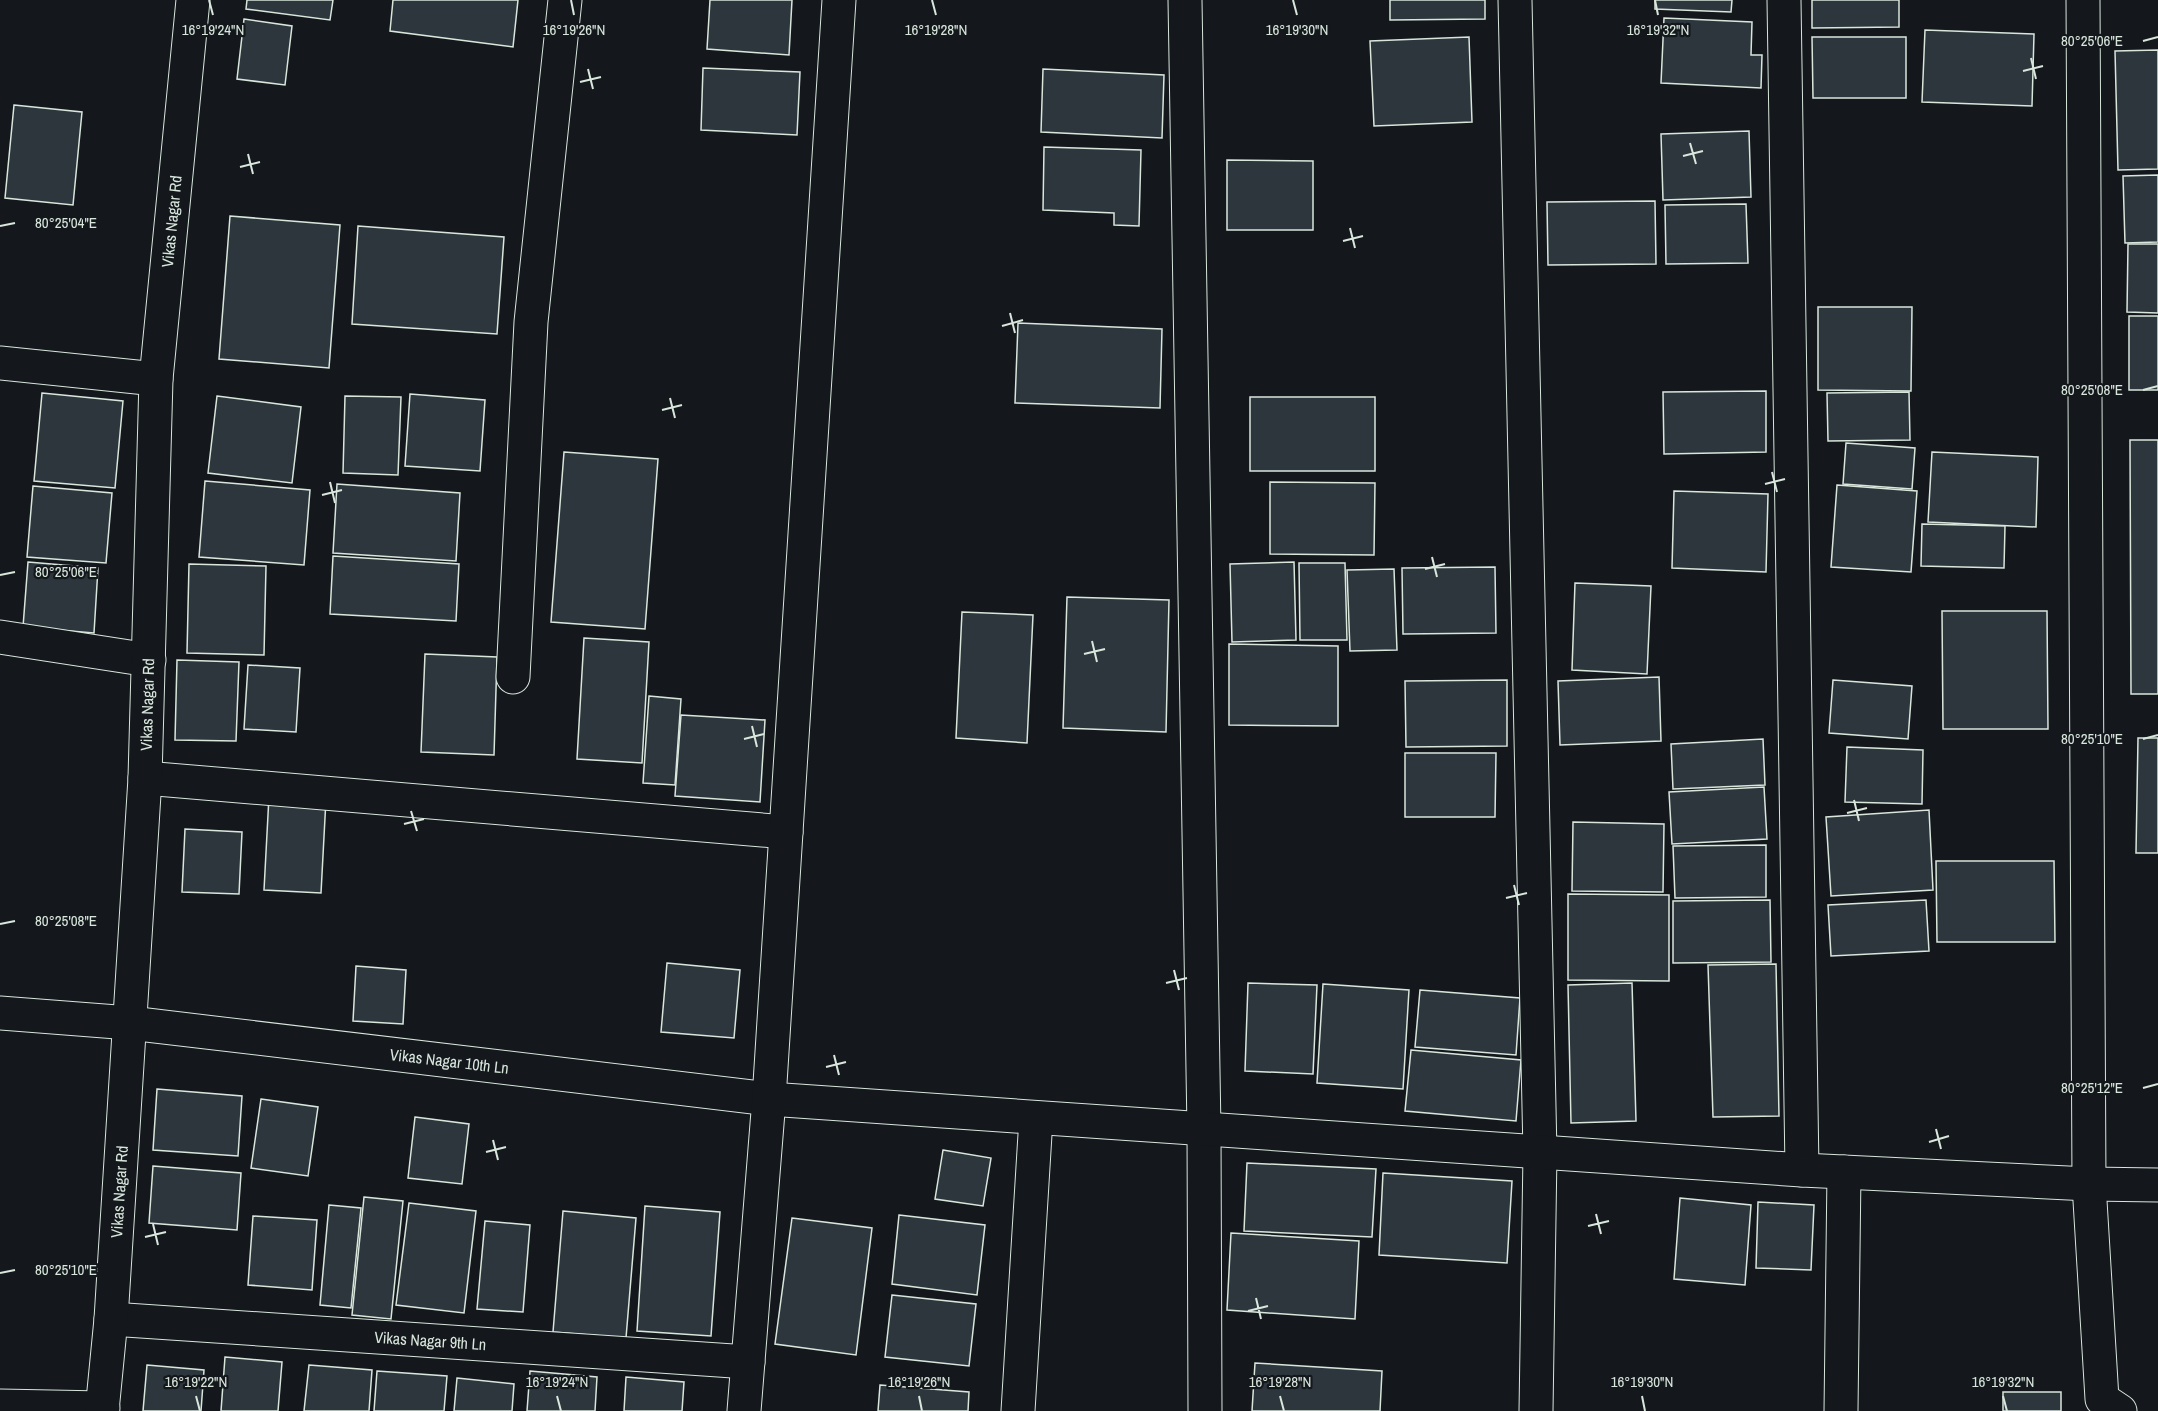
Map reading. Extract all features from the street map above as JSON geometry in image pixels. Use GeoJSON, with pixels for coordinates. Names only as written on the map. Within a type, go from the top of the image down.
{"type":"FeatureCollection","features":[{"type":"Feature","properties":{"kind":"street"},"geometry":{"type":"LineString","coordinates":[[513,677],[531,322],[565,0]]}},
{"type":"Feature","properties":{"kind":"street"},"geometry":{"type":"LineString","coordinates":[[744,1411],[769,1099],[839,0]]}},
{"type":"Feature","properties":{"kind":"street"},"geometry":{"type":"LineString","coordinates":[[1185,0],[1204,1130],[1205,1411]]}},
{"type":"Feature","properties":{"kind":"street"},"geometry":{"type":"LineString","coordinates":[[1515,0],[1540,1153],[1536,1411]]}},
{"type":"Feature","properties":{"kind":"street"},"geometry":{"type":"LineString","coordinates":[[1784,0],[1803,1170]]}},
{"type":"Feature","properties":{"kind":"street"},"geometry":{"type":"LineString","coordinates":[[2083,0],[2089,1184],[2102,1399],[2120,1411]]}},
{"type":"Feature","properties":{"kind":"street","name":"Vikas Nagar Rd"},"geometry":{"type":"LineString","coordinates":[[103,1409],[111,1319],[145,778],[156,379],[185,1]]}},
{"type":"Feature","properties":{"kind":"street"},"geometry":{"type":"LineString","coordinates":[[0,363],[156,379]]}},
{"type":"Feature","properties":{"kind":"street"},"geometry":{"type":"LineString","coordinates":[[0,637],[149,660]]}},
{"type":"Feature","properties":{"kind":"street"},"geometry":{"type":"LineString","coordinates":[[145,778],[786,832]]}},
{"type":"Feature","properties":{"kind":"street","name":"Vikas Nagar 10th Ln"},"geometry":{"type":"LineString","coordinates":[[0,1013],[130,1023],[769,1099],[1803,1170],[2089,1184],[2158,1185]]}},
{"type":"Feature","properties":{"kind":"street"},"geometry":{"type":"LineString","coordinates":[[1018,1411],[1036,1118]]}},
{"type":"Feature","properties":{"kind":"street"},"geometry":{"type":"LineString","coordinates":[[1841,1411],[1845,1172]]}},
{"type":"Feature","properties":{"kind":"street","name":"Vikas Nagar 9th Ln"},"geometry":{"type":"LineString","coordinates":[[111,1319],[748,1362]]}},
{"type":"Feature","properties":{"kind":"street"},"geometry":{"type":"LineString","coordinates":[[0,1406],[103,1409]]}},
{"type":"Feature","properties":{"kind":"building"},"geometry":{"type":"Polygon","coordinates":[[[247,0],[333,0],[330,20],[246,9],[247,0]]]}},
{"type":"Feature","properties":{"kind":"building"},"geometry":{"type":"Polygon","coordinates":[[[393,0],[518,0],[513,47],[390,31],[393,0]]]}},
{"type":"Feature","properties":{"kind":"building"},"geometry":{"type":"Polygon","coordinates":[[[710,0],[792,0],[789,55],[707,49],[710,0]]]}},
{"type":"Feature","properties":{"kind":"building"},"geometry":{"type":"Polygon","coordinates":[[[1390,0],[1485,0],[1485,19],[1390,20],[1390,0]]]}},
{"type":"Feature","properties":{"kind":"building"},"geometry":{"type":"Polygon","coordinates":[[[1655,0],[1732,0],[1731,12],[1655,9],[1655,0]]]}},
{"type":"Feature","properties":{"kind":"building"},"geometry":{"type":"Polygon","coordinates":[[[1812,0],[1899,0],[1899,27],[1812,28],[1812,0]]]}},
{"type":"Feature","properties":{"kind":"building"},"geometry":{"type":"Polygon","coordinates":[[[1664,18],[1752,22],[1751,55],[1762,55],[1761,88],[1661,83],[1664,18]]]}},
{"type":"Feature","properties":{"kind":"building"},"geometry":{"type":"Polygon","coordinates":[[[244,19],[292,26],[285,85],[237,79],[244,19]]]}},
{"type":"Feature","properties":{"kind":"building"},"geometry":{"type":"Polygon","coordinates":[[[1925,30],[2034,34],[2032,106],[1922,102],[1925,30]]]}},
{"type":"Feature","properties":{"kind":"building"},"geometry":{"type":"Polygon","coordinates":[[[1469,37],[1472,122],[1374,126],[1370,41],[1469,37]]]}},
{"type":"Feature","properties":{"kind":"building"},"geometry":{"type":"Polygon","coordinates":[[[1812,37],[1906,37],[1906,98],[1813,98],[1812,37]]]}},
{"type":"Feature","properties":{"kind":"building"},"geometry":{"type":"Polygon","coordinates":[[[2158,50],[2158,169],[2118,170],[2115,51],[2158,50]]]}},
{"type":"Feature","properties":{"kind":"building"},"geometry":{"type":"Polygon","coordinates":[[[703,68],[800,72],[797,135],[701,130],[703,68]]]}},
{"type":"Feature","properties":{"kind":"building"},"geometry":{"type":"Polygon","coordinates":[[[1043,69],[1164,75],[1162,138],[1041,132],[1043,69]]]}},
{"type":"Feature","properties":{"kind":"building"},"geometry":{"type":"Polygon","coordinates":[[[14,105],[82,112],[73,205],[5,198],[14,105]]]}},
{"type":"Feature","properties":{"kind":"building"},"geometry":{"type":"Polygon","coordinates":[[[1749,131],[1751,197],[1663,200],[1661,134],[1749,131]]]}},
{"type":"Feature","properties":{"kind":"building"},"geometry":{"type":"Polygon","coordinates":[[[1044,147],[1141,150],[1139,226],[1114,225],[1114,213],[1043,210],[1044,147]]]}},
{"type":"Feature","properties":{"kind":"building"},"geometry":{"type":"Polygon","coordinates":[[[1227,160],[1313,161],[1313,230],[1227,230],[1227,160]]]}},
{"type":"Feature","properties":{"kind":"building"},"geometry":{"type":"Polygon","coordinates":[[[2158,175],[2158,242],[2125,243],[2123,176],[2158,175]]]}},
{"type":"Feature","properties":{"kind":"building"},"geometry":{"type":"Polygon","coordinates":[[[1655,201],[1656,264],[1548,265],[1547,202],[1655,201]]]}},
{"type":"Feature","properties":{"kind":"building"},"geometry":{"type":"Polygon","coordinates":[[[1746,204],[1748,263],[1666,264],[1665,205],[1746,204]]]}},
{"type":"Feature","properties":{"kind":"building"},"geometry":{"type":"Polygon","coordinates":[[[230,216],[340,225],[329,368],[219,359],[230,216]]]}},
{"type":"Feature","properties":{"kind":"building"},"geometry":{"type":"Polygon","coordinates":[[[358,226],[504,237],[497,334],[352,324],[358,226]]]}},
{"type":"Feature","properties":{"kind":"building"},"geometry":{"type":"Polygon","coordinates":[[[2128,244],[2158,244],[2158,313],[2127,312],[2128,244]]]}},
{"type":"Feature","properties":{"kind":"building"},"geometry":{"type":"Polygon","coordinates":[[[1818,307],[1912,307],[1911,391],[1818,390],[1818,307]]]}},
{"type":"Feature","properties":{"kind":"building"},"geometry":{"type":"Polygon","coordinates":[[[2129,316],[2158,316],[2158,390],[2129,390],[2129,316]]]}},
{"type":"Feature","properties":{"kind":"building"},"geometry":{"type":"Polygon","coordinates":[[[1018,323],[1162,329],[1160,408],[1015,403],[1018,323]]]}},
{"type":"Feature","properties":{"kind":"building"},"geometry":{"type":"Polygon","coordinates":[[[1766,391],[1766,452],[1664,454],[1663,392],[1766,391]]]}},
{"type":"Feature","properties":{"kind":"building"},"geometry":{"type":"Polygon","coordinates":[[[1909,392],[1910,440],[1828,441],[1827,393],[1909,392]]]}},
{"type":"Feature","properties":{"kind":"building"},"geometry":{"type":"Polygon","coordinates":[[[42,393],[123,401],[115,488],[34,481],[42,393]]]}},
{"type":"Feature","properties":{"kind":"building"},"geometry":{"type":"Polygon","coordinates":[[[410,394],[485,400],[480,471],[405,466],[410,394]]]}},
{"type":"Feature","properties":{"kind":"building"},"geometry":{"type":"Polygon","coordinates":[[[217,396],[301,407],[292,483],[208,473],[217,396]]]}},
{"type":"Feature","properties":{"kind":"building"},"geometry":{"type":"Polygon","coordinates":[[[345,396],[401,397],[398,475],[343,473],[345,396]]]}},
{"type":"Feature","properties":{"kind":"building"},"geometry":{"type":"Polygon","coordinates":[[[1250,397],[1375,397],[1375,471],[1250,471],[1250,397]]]}},
{"type":"Feature","properties":{"kind":"building"},"geometry":{"type":"Polygon","coordinates":[[[2130,440],[2158,440],[2158,694],[2131,694],[2130,440]]]}},
{"type":"Feature","properties":{"kind":"building"},"geometry":{"type":"Polygon","coordinates":[[[1846,443],[1915,448],[1912,489],[1843,484],[1846,443]]]}},
{"type":"Feature","properties":{"kind":"building"},"geometry":{"type":"Polygon","coordinates":[[[564,452],[658,459],[645,629],[551,622],[564,452]]]}},
{"type":"Feature","properties":{"kind":"building"},"geometry":{"type":"Polygon","coordinates":[[[1932,452],[2038,457],[2036,527],[1928,522],[1932,452]]]}},
{"type":"Feature","properties":{"kind":"building"},"geometry":{"type":"Polygon","coordinates":[[[205,481],[310,490],[304,565],[199,557],[205,481]]]}},
{"type":"Feature","properties":{"kind":"building"},"geometry":{"type":"Polygon","coordinates":[[[1270,482],[1375,483],[1374,555],[1270,554],[1270,482]]]}},
{"type":"Feature","properties":{"kind":"building"},"geometry":{"type":"Polygon","coordinates":[[[337,484],[460,493],[456,561],[333,553],[337,484]]]}},
{"type":"Feature","properties":{"kind":"building"},"geometry":{"type":"Polygon","coordinates":[[[1837,485],[1917,491],[1911,572],[1831,567],[1837,485]]]}},
{"type":"Feature","properties":{"kind":"building"},"geometry":{"type":"Polygon","coordinates":[[[33,486],[112,493],[106,563],[27,557],[33,486]]]}},
{"type":"Feature","properties":{"kind":"building"},"geometry":{"type":"Polygon","coordinates":[[[1674,491],[1768,494],[1766,572],[1672,568],[1674,491]]]}},
{"type":"Feature","properties":{"kind":"building"},"geometry":{"type":"Polygon","coordinates":[[[1922,524],[2005,526],[2004,568],[1921,566],[1922,524]]]}},
{"type":"Feature","properties":{"kind":"building"},"geometry":{"type":"Polygon","coordinates":[[[333,556],[459,564],[456,621],[330,614],[333,556]]]}},
{"type":"Feature","properties":{"kind":"building"},"geometry":{"type":"Polygon","coordinates":[[[28,562],[98,568],[94,633],[23,627],[28,562]]]}},
{"type":"Feature","properties":{"kind":"building"},"geometry":{"type":"Polygon","coordinates":[[[1294,562],[1296,640],[1232,642],[1230,564],[1294,562]]]}},
{"type":"Feature","properties":{"kind":"building"},"geometry":{"type":"Polygon","coordinates":[[[1299,563],[1345,563],[1347,640],[1300,640],[1299,563]]]}},
{"type":"Feature","properties":{"kind":"building"},"geometry":{"type":"Polygon","coordinates":[[[189,564],[266,566],[264,655],[187,653],[189,564]]]}},
{"type":"Feature","properties":{"kind":"building"},"geometry":{"type":"Polygon","coordinates":[[[1495,567],[1496,633],[1403,634],[1402,568],[1495,567]]]}},
{"type":"Feature","properties":{"kind":"building"},"geometry":{"type":"Polygon","coordinates":[[[1394,569],[1397,650],[1350,651],[1347,570],[1394,569]]]}},
{"type":"Feature","properties":{"kind":"building"},"geometry":{"type":"Polygon","coordinates":[[[1575,583],[1651,586],[1647,674],[1572,670],[1575,583]]]}},
{"type":"Feature","properties":{"kind":"building"},"geometry":{"type":"Polygon","coordinates":[[[1067,597],[1169,600],[1166,732],[1063,728],[1067,597]]]}},
{"type":"Feature","properties":{"kind":"building"},"geometry":{"type":"Polygon","coordinates":[[[1942,611],[2047,611],[2048,729],[1943,729],[1942,611]]]}},
{"type":"Feature","properties":{"kind":"building"},"geometry":{"type":"Polygon","coordinates":[[[962,612],[1033,615],[1027,743],[956,738],[962,612]]]}},
{"type":"Feature","properties":{"kind":"building"},"geometry":{"type":"Polygon","coordinates":[[[584,638],[649,642],[642,763],[577,759],[584,638]]]}},
{"type":"Feature","properties":{"kind":"building"},"geometry":{"type":"Polygon","coordinates":[[[1229,644],[1338,646],[1338,726],[1229,725],[1229,644]]]}},
{"type":"Feature","properties":{"kind":"building"},"geometry":{"type":"Polygon","coordinates":[[[425,654],[497,657],[494,755],[421,752],[425,654]]]}},
{"type":"Feature","properties":{"kind":"building"},"geometry":{"type":"Polygon","coordinates":[[[177,660],[239,662],[236,741],[175,740],[177,660]]]}},
{"type":"Feature","properties":{"kind":"building"},"geometry":{"type":"Polygon","coordinates":[[[248,665],[300,668],[296,732],[244,729],[248,665]]]}},
{"type":"Feature","properties":{"kind":"building"},"geometry":{"type":"Polygon","coordinates":[[[1659,677],[1661,741],[1560,745],[1558,681],[1659,677]]]}},
{"type":"Feature","properties":{"kind":"building"},"geometry":{"type":"Polygon","coordinates":[[[1507,680],[1507,746],[1406,747],[1405,681],[1507,680]]]}},
{"type":"Feature","properties":{"kind":"building"},"geometry":{"type":"Polygon","coordinates":[[[1833,680],[1912,686],[1908,739],[1829,733],[1833,680]]]}},
{"type":"Feature","properties":{"kind":"building"},"geometry":{"type":"Polygon","coordinates":[[[649,696],[681,699],[675,785],[643,783],[649,696]]]}},
{"type":"Feature","properties":{"kind":"building"},"geometry":{"type":"Polygon","coordinates":[[[681,715],[765,720],[760,802],[675,796],[681,715]]]}},
{"type":"Feature","properties":{"kind":"building"},"geometry":{"type":"Polygon","coordinates":[[[2138,738],[2158,738],[2158,853],[2136,853],[2138,738]]]}},
{"type":"Feature","properties":{"kind":"building"},"geometry":{"type":"Polygon","coordinates":[[[1763,739],[1765,785],[1673,789],[1671,744],[1763,739]]]}},
{"type":"Feature","properties":{"kind":"building"},"geometry":{"type":"Polygon","coordinates":[[[1847,747],[1923,750],[1922,804],[1845,802],[1847,747]]]}},
{"type":"Feature","properties":{"kind":"building"},"geometry":{"type":"Polygon","coordinates":[[[1405,753],[1496,753],[1495,817],[1405,817],[1405,753]]]}},
{"type":"Feature","properties":{"kind":"building"},"geometry":{"type":"Polygon","coordinates":[[[1764,787],[1767,839],[1672,844],[1669,792],[1764,787]]]}},
{"type":"Feature","properties":{"kind":"building"},"geometry":{"type":"Polygon","coordinates":[[[269,796],[326,799],[321,893],[264,890],[269,796]]]}},
{"type":"Feature","properties":{"kind":"building"},"geometry":{"type":"Polygon","coordinates":[[[1929,810],[1933,890],[1831,896],[1826,817],[1929,810]]]}},
{"type":"Feature","properties":{"kind":"building"},"geometry":{"type":"Polygon","coordinates":[[[1573,822],[1664,824],[1663,892],[1572,891],[1573,822]]]}},
{"type":"Feature","properties":{"kind":"building"},"geometry":{"type":"Polygon","coordinates":[[[185,829],[242,832],[239,894],[182,892],[185,829]]]}},
{"type":"Feature","properties":{"kind":"building"},"geometry":{"type":"Polygon","coordinates":[[[1766,845],[1766,897],[1675,898],[1673,846],[1766,845]]]}},
{"type":"Feature","properties":{"kind":"building"},"geometry":{"type":"Polygon","coordinates":[[[1936,861],[2054,861],[2055,942],[1937,942],[1936,861]]]}},
{"type":"Feature","properties":{"kind":"building"},"geometry":{"type":"Polygon","coordinates":[[[1568,894],[1669,895],[1669,981],[1568,980],[1568,894]]]}},
{"type":"Feature","properties":{"kind":"building"},"geometry":{"type":"Polygon","coordinates":[[[1770,900],[1771,962],[1673,963],[1673,901],[1770,900]]]}},
{"type":"Feature","properties":{"kind":"building"},"geometry":{"type":"Polygon","coordinates":[[[1926,900],[1929,951],[1831,956],[1828,905],[1926,900]]]}},
{"type":"Feature","properties":{"kind":"building"},"geometry":{"type":"Polygon","coordinates":[[[667,963],[740,970],[734,1038],[661,1032],[667,963]]]}},
{"type":"Feature","properties":{"kind":"building"},"geometry":{"type":"Polygon","coordinates":[[[1776,964],[1779,1116],[1713,1117],[1708,965],[1776,964]]]}},
{"type":"Feature","properties":{"kind":"building"},"geometry":{"type":"Polygon","coordinates":[[[356,966],[406,970],[403,1024],[353,1021],[356,966]]]}},
{"type":"Feature","properties":{"kind":"building"},"geometry":{"type":"Polygon","coordinates":[[[1248,983],[1317,985],[1313,1074],[1245,1071],[1248,983]]]}},
{"type":"Feature","properties":{"kind":"building"},"geometry":{"type":"Polygon","coordinates":[[[1632,983],[1636,1121],[1571,1123],[1568,985],[1632,983]]]}},
{"type":"Feature","properties":{"kind":"building"},"geometry":{"type":"Polygon","coordinates":[[[1323,984],[1409,990],[1403,1089],[1317,1083],[1323,984]]]}},
{"type":"Feature","properties":{"kind":"building"},"geometry":{"type":"Polygon","coordinates":[[[1420,990],[1520,998],[1516,1055],[1415,1047],[1420,990]]]}},
{"type":"Feature","properties":{"kind":"building"},"geometry":{"type":"Polygon","coordinates":[[[1411,1050],[1521,1060],[1516,1121],[1405,1111],[1411,1050]]]}},
{"type":"Feature","properties":{"kind":"building"},"geometry":{"type":"Polygon","coordinates":[[[157,1089],[242,1096],[238,1156],[153,1150],[157,1089]]]}},
{"type":"Feature","properties":{"kind":"building"},"geometry":{"type":"Polygon","coordinates":[[[261,1099],[318,1107],[308,1176],[251,1168],[261,1099]]]}},
{"type":"Feature","properties":{"kind":"building"},"geometry":{"type":"Polygon","coordinates":[[[415,1117],[469,1124],[462,1184],[408,1178],[415,1117]]]}},
{"type":"Feature","properties":{"kind":"building"},"geometry":{"type":"Polygon","coordinates":[[[943,1150],[991,1158],[983,1206],[935,1199],[943,1150]]]}},
{"type":"Feature","properties":{"kind":"building"},"geometry":{"type":"Polygon","coordinates":[[[1247,1163],[1376,1169],[1372,1237],[1244,1231],[1247,1163]]]}},
{"type":"Feature","properties":{"kind":"building"},"geometry":{"type":"Polygon","coordinates":[[[153,1166],[241,1173],[237,1230],[149,1223],[153,1166]]]}},
{"type":"Feature","properties":{"kind":"building"},"geometry":{"type":"Polygon","coordinates":[[[1383,1173],[1512,1181],[1507,1263],[1379,1255],[1383,1173]]]}},
{"type":"Feature","properties":{"kind":"building"},"geometry":{"type":"Polygon","coordinates":[[[364,1197],[403,1201],[391,1319],[352,1315],[364,1197]]]}},
{"type":"Feature","properties":{"kind":"building"},"geometry":{"type":"Polygon","coordinates":[[[1680,1198],[1751,1205],[1745,1285],[1674,1279],[1680,1198]]]}},
{"type":"Feature","properties":{"kind":"building"},"geometry":{"type":"Polygon","coordinates":[[[1758,1202],[1814,1205],[1811,1270],[1756,1268],[1758,1202]]]}},
{"type":"Feature","properties":{"kind":"building"},"geometry":{"type":"Polygon","coordinates":[[[409,1203],[476,1211],[464,1313],[396,1305],[409,1203]]]}},
{"type":"Feature","properties":{"kind":"building"},"geometry":{"type":"Polygon","coordinates":[[[329,1205],[361,1208],[351,1308],[320,1305],[329,1205]]]}},
{"type":"Feature","properties":{"kind":"building"},"geometry":{"type":"Polygon","coordinates":[[[645,1206],[720,1212],[711,1336],[637,1331],[645,1206]]]}},
{"type":"Feature","properties":{"kind":"building"},"geometry":{"type":"Polygon","coordinates":[[[563,1211],[636,1218],[626,1338],[553,1332],[563,1211]]]}},
{"type":"Feature","properties":{"kind":"building"},"geometry":{"type":"Polygon","coordinates":[[[899,1215],[985,1225],[977,1295],[892,1284],[899,1215]]]}},
{"type":"Feature","properties":{"kind":"building"},"geometry":{"type":"Polygon","coordinates":[[[253,1216],[317,1220],[312,1290],[248,1285],[253,1216]]]}},
{"type":"Feature","properties":{"kind":"building"},"geometry":{"type":"Polygon","coordinates":[[[792,1218],[872,1228],[856,1355],[775,1344],[792,1218]]]}},
{"type":"Feature","properties":{"kind":"building"},"geometry":{"type":"Polygon","coordinates":[[[485,1221],[530,1225],[523,1312],[477,1309],[485,1221]]]}},
{"type":"Feature","properties":{"kind":"building"},"geometry":{"type":"Polygon","coordinates":[[[1231,1233],[1359,1241],[1355,1319],[1227,1310],[1231,1233]]]}},
{"type":"Feature","properties":{"kind":"building"},"geometry":{"type":"Polygon","coordinates":[[[892,1295],[976,1304],[969,1366],[885,1357],[892,1295]]]}},
{"type":"Feature","properties":{"kind":"building"},"geometry":{"type":"Polygon","coordinates":[[[225,1357],[282,1362],[278,1411],[221,1411],[225,1357]]]}},
{"type":"Feature","properties":{"kind":"building"},"geometry":{"type":"Polygon","coordinates":[[[1255,1363],[1382,1371],[1380,1411],[1252,1411],[1255,1363]]]}},
{"type":"Feature","properties":{"kind":"building"},"geometry":{"type":"Polygon","coordinates":[[[147,1365],[204,1370],[201,1411],[143,1411],[147,1365]]]}},
{"type":"Feature","properties":{"kind":"building"},"geometry":{"type":"Polygon","coordinates":[[[309,1365],[372,1370],[369,1411],[304,1411],[309,1365]]]}},
{"type":"Feature","properties":{"kind":"building"},"geometry":{"type":"Polygon","coordinates":[[[377,1371],[447,1376],[444,1411],[374,1411],[377,1371]]]}},
{"type":"Feature","properties":{"kind":"building"},"geometry":{"type":"Polygon","coordinates":[[[530,1371],[597,1377],[595,1411],[527,1411],[530,1371]]]}},
{"type":"Feature","properties":{"kind":"building"},"geometry":{"type":"Polygon","coordinates":[[[626,1377],[684,1382],[682,1411],[624,1411],[626,1377]]]}},
{"type":"Feature","properties":{"kind":"building"},"geometry":{"type":"Polygon","coordinates":[[[457,1378],[514,1384],[512,1411],[454,1411],[457,1378]]]}},
{"type":"Feature","properties":{"kind":"building"},"geometry":{"type":"Polygon","coordinates":[[[880,1385],[969,1392],[968,1411],[878,1411],[880,1385]]]}},
{"type":"Feature","properties":{"kind":"building"},"geometry":{"type":"Polygon","coordinates":[[[2003,1392],[2061,1392],[2061,1411],[2003,1411],[2003,1392]]]}}]}
